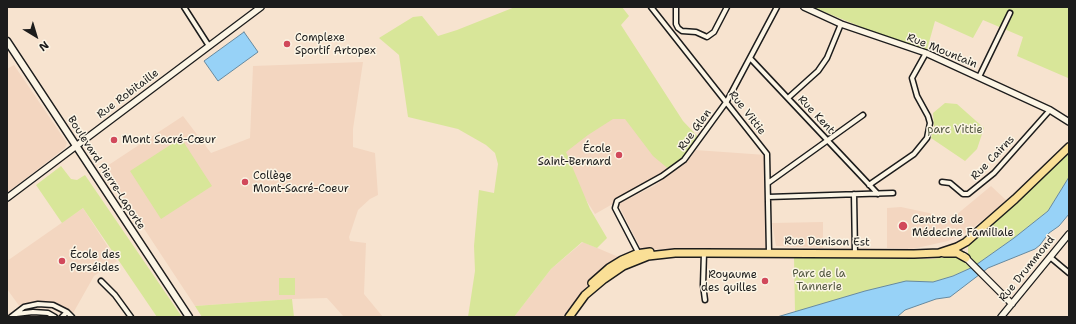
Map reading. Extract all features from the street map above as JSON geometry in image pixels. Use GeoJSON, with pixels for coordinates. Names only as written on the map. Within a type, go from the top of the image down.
{"type":"FeatureCollection","features":[{"type":"Feature","properties":{"kind":"main road","name":"Boulevard Pierre-Laporte"},"geometry":{"type":"LineString","coordinates":[[7,41],[189,317]]}},
{"type":"Feature","properties":{"kind":"main road","name":"Rue Denison Est"},"geometry":{"type":"LineString","coordinates":[[639,256],[652,251],[675,253],[938,253],[966,242],[1015,199],[1069,147]]}},
{"type":"Feature","properties":{"kind":"main road"},"geometry":{"type":"LineString","coordinates":[[918,254],[956,245],[981,228]]}},
{"type":"Feature","properties":{"kind":"main road"},"geometry":{"type":"LineString","coordinates":[[966,242],[967,259]]}},
{"type":"Feature","properties":{"kind":"main road"},"geometry":{"type":"LineString","coordinates":[[938,253],[956,253],[967,259]]}},
{"type":"Feature","properties":{"kind":"main road"},"geometry":{"type":"LineString","coordinates":[[569,317],[585,295],[590,285],[609,268],[622,260],[639,256]]}},
{"type":"Feature","properties":{"kind":"street"},"geometry":{"type":"LineString","coordinates":[[184,7],[210,46]]}},
{"type":"Feature","properties":{"kind":"street","name":"Rue Robitaille"},"geometry":{"type":"LineString","coordinates":[[7,198],[262,7]]}},
{"type":"Feature","properties":{"kind":"street","name":"Rue Vittie"},"geometry":{"type":"LineString","coordinates":[[651,7],[727,101],[767,154],[769,252]]}},
{"type":"Feature","properties":{"kind":"street"},"geometry":{"type":"LineString","coordinates":[[676,7],[676,24],[678,28],[696,32],[707,37],[711,36],[726,7]]}},
{"type":"Feature","properties":{"kind":"street","name":"Rue Glen"},"geometry":{"type":"LineString","coordinates":[[639,256],[615,208],[617,202],[662,176],[684,160],[727,101],[777,7]]}},
{"type":"Feature","properties":{"kind":"street","name":"Rue Mountain"},"geometry":{"type":"LineString","coordinates":[[804,7],[841,24],[926,53],[1050,110],[1069,122]]}},
{"type":"Feature","properties":{"kind":"street"},"geometry":{"type":"LineString","coordinates":[[979,77],[1010,13]]}},
{"type":"Feature","properties":{"kind":"street"},"geometry":{"type":"LineString","coordinates":[[788,98],[818,71],[827,58],[841,24]]}},
{"type":"Feature","properties":{"kind":"street"},"geometry":{"type":"LineString","coordinates":[[870,185],[914,154],[927,138],[930,123],[928,116],[917,96],[912,78],[926,53]]}},
{"type":"Feature","properties":{"kind":"street","name":"Rue Kent"},"geometry":{"type":"LineString","coordinates":[[750,58],[878,194]]}},
{"type":"Feature","properties":{"kind":"street","name":"Rue Cairns"},"geometry":{"type":"LineString","coordinates":[[942,182],[950,184],[963,194],[968,194],[994,173],[1050,110]]}},
{"type":"Feature","properties":{"kind":"street"},"geometry":{"type":"LineString","coordinates":[[768,183],[863,115]]}},
{"type":"Feature","properties":{"kind":"street"},"geometry":{"type":"LineString","coordinates":[[768,197],[893,193]]}},
{"type":"Feature","properties":{"kind":"street"},"geometry":{"type":"LineString","coordinates":[[854,194],[855,254]]}},
{"type":"Feature","properties":{"kind":"street","name":"Rue Drummond"},"geometry":{"type":"LineString","coordinates":[[1001,317],[1069,234]]}},
{"type":"Feature","properties":{"kind":"street"},"geometry":{"type":"LineString","coordinates":[[956,245],[967,259],[1012,304]]}},
{"type":"Feature","properties":{"kind":"street"},"geometry":{"type":"LineString","coordinates":[[704,252],[703,285],[705,300]]}},
{"type":"Feature","properties":{"kind":"street"},"geometry":{"type":"LineString","coordinates":[[1050,257],[1069,274]]}},
{"type":"Feature","properties":{"kind":"street"},"geometry":{"type":"LineString","coordinates":[[101,281],[115,295],[131,317]]}},
{"type":"Feature","properties":{"kind":"street"},"geometry":{"type":"LineString","coordinates":[[11,317],[24,307],[38,304],[53,305],[67,312],[72,317]]}},
{"type":"Feature","properties":{"kind":"street"},"geometry":{"type":"LineString","coordinates":[[15,314],[34,312],[48,313],[56,317]]}},
{"type":"Feature","properties":{"kind":"street"},"geometry":{"type":"LineString","coordinates":[[62,317],[67,312]]}},
{"type":"Feature","properties":{"kind":"shaded area","name":"Collège Mont-Sacré-Coeur"},"geometry":{"type":"Polygon","coordinates":[[[363,62],[353,129],[353,147],[375,153],[378,195],[370,199],[358,210],[349,237],[350,241],[366,243],[364,294],[383,317],[344,317],[327,298],[195,306],[104,168],[183,116],[211,153],[250,138],[253,66],[363,62]]]}},
{"type":"Feature","properties":{"kind":"shaded area"},"geometry":{"type":"Polygon","coordinates":[[[14,65],[67,143],[65,148],[7,193],[7,69],[14,65]]]}},
{"type":"Feature","properties":{"kind":"shaded area","name":"École Saint-Bernard"},"geometry":{"type":"Polygon","coordinates":[[[635,96],[684,160],[662,176],[595,214],[555,151],[635,96]]]}},
{"type":"Feature","properties":{"kind":"shaded area"},"geometry":{"type":"Polygon","coordinates":[[[695,150],[766,155],[768,251],[641,249],[618,204],[654,186],[670,174],[695,150]]]}},
{"type":"Feature","properties":{"kind":"shaded area"},"geometry":{"type":"Polygon","coordinates":[[[991,186],[1007,201],[966,233],[948,241],[912,249],[887,248],[887,208],[901,207],[929,213],[950,220],[991,186]]]}},
{"type":"Feature","properties":{"kind":"shaded area","name":"École des Perséides"},"geometry":{"type":"Polygon","coordinates":[[[83,208],[117,261],[94,276],[72,315],[62,308],[32,303],[20,307],[7,289],[7,261],[83,208]]]}},
{"type":"Feature","properties":{"kind":"shaded area"},"geometry":{"type":"Polygon","coordinates":[[[823,222],[823,248],[776,246],[772,223],[823,222]]]}},
{"type":"Feature","properties":{"kind":"shaded area"},"geometry":{"type":"Polygon","coordinates":[[[583,242],[621,258],[596,276],[587,286],[567,317],[514,317],[551,269],[583,242]]]}},
{"type":"Feature","properties":{"kind":"green space"},"geometry":{"type":"Polygon","coordinates":[[[515,7],[622,7],[629,16],[621,25],[683,121],[701,140],[671,171],[653,156],[625,119],[613,119],[588,135],[566,152],[590,209],[607,238],[597,248],[582,242],[551,269],[514,317],[468,317],[475,271],[474,246],[479,190],[494,193],[498,164],[495,153],[486,145],[458,129],[408,117],[399,55],[379,38],[413,17],[422,16],[438,36],[515,7]]]}},
{"type":"Feature","properties":{"kind":"green space"},"geometry":{"type":"Polygon","coordinates":[[[812,7],[1069,7],[1069,77],[1068,78],[1017,56],[1023,37],[983,20],[973,38],[935,21],[926,53],[881,38],[859,26],[812,7]]]}},
{"type":"Feature","properties":{"kind":"green space","name":"parc Vittie"},"geometry":{"type":"Polygon","coordinates":[[[945,103],[957,104],[984,128],[977,149],[965,161],[931,138],[934,127],[933,113],[945,103]]]}},
{"type":"Feature","properties":{"kind":"green space"},"geometry":{"type":"Polygon","coordinates":[[[181,138],[212,186],[161,219],[130,171],[181,138]]]}},
{"type":"Feature","properties":{"kind":"green space","name":"Parc de la Tannerie"},"geometry":{"type":"Polygon","coordinates":[[[1069,152],[1069,177],[1048,211],[1014,238],[973,267],[953,276],[933,282],[906,282],[865,291],[795,312],[794,257],[932,259],[954,256],[968,258],[968,246],[1069,152]]]}},
{"type":"Feature","properties":{"kind":"green space"},"geometry":{"type":"Polygon","coordinates":[[[61,166],[71,179],[77,180],[85,175],[182,317],[157,317],[83,208],[62,223],[36,185],[61,166]]]}},
{"type":"Feature","properties":{"kind":"green space"},"geometry":{"type":"Polygon","coordinates":[[[279,278],[295,278],[295,295],[279,295],[279,278]]]}},
{"type":"Feature","properties":{"kind":"green space"},"geometry":{"type":"Polygon","coordinates":[[[292,299],[294,317],[202,317],[195,306],[292,299]]]}},
{"type":"Feature","properties":{"kind":"water"},"geometry":{"type":"Polygon","coordinates":[[[244,32],[258,52],[218,81],[204,61],[244,32]]]}},
{"type":"Feature","properties":{"kind":"water"},"geometry":{"type":"Polygon","coordinates":[[[1069,177],[1069,214],[1059,226],[1049,233],[1035,249],[988,268],[950,297],[936,299],[905,310],[897,317],[777,317],[865,291],[906,281],[933,282],[953,276],[973,267],[1014,238],[1048,211],[1069,177]]]}},
{"type":"Feature","properties":{"kind":"place","name":"Complexe Sportif Artopex"},"geometry":{"type":"Point","coordinates":[287,44]}},
{"type":"Feature","properties":{"kind":"place","name":"Mont Sacré-Cœur"},"geometry":{"type":"Point","coordinates":[114,140]}},
{"type":"Feature","properties":{"kind":"place","name":"École Saint-Bernard"},"geometry":{"type":"Point","coordinates":[619,155]}},
{"type":"Feature","properties":{"kind":"place","name":"Collège Mont-Sacré-Coeur"},"geometry":{"type":"Point","coordinates":[245,182]}},
{"type":"Feature","properties":{"kind":"place","name":"Centre de Médecine Familiale"},"geometry":{"type":"Point","coordinates":[903,226]}},
{"type":"Feature","properties":{"kind":"place","name":"École des Perséides"},"geometry":{"type":"Point","coordinates":[62,261]}},
{"type":"Feature","properties":{"kind":"place","name":"Royaume des quilles"},"geometry":{"type":"Point","coordinates":[765,281]}}]}
